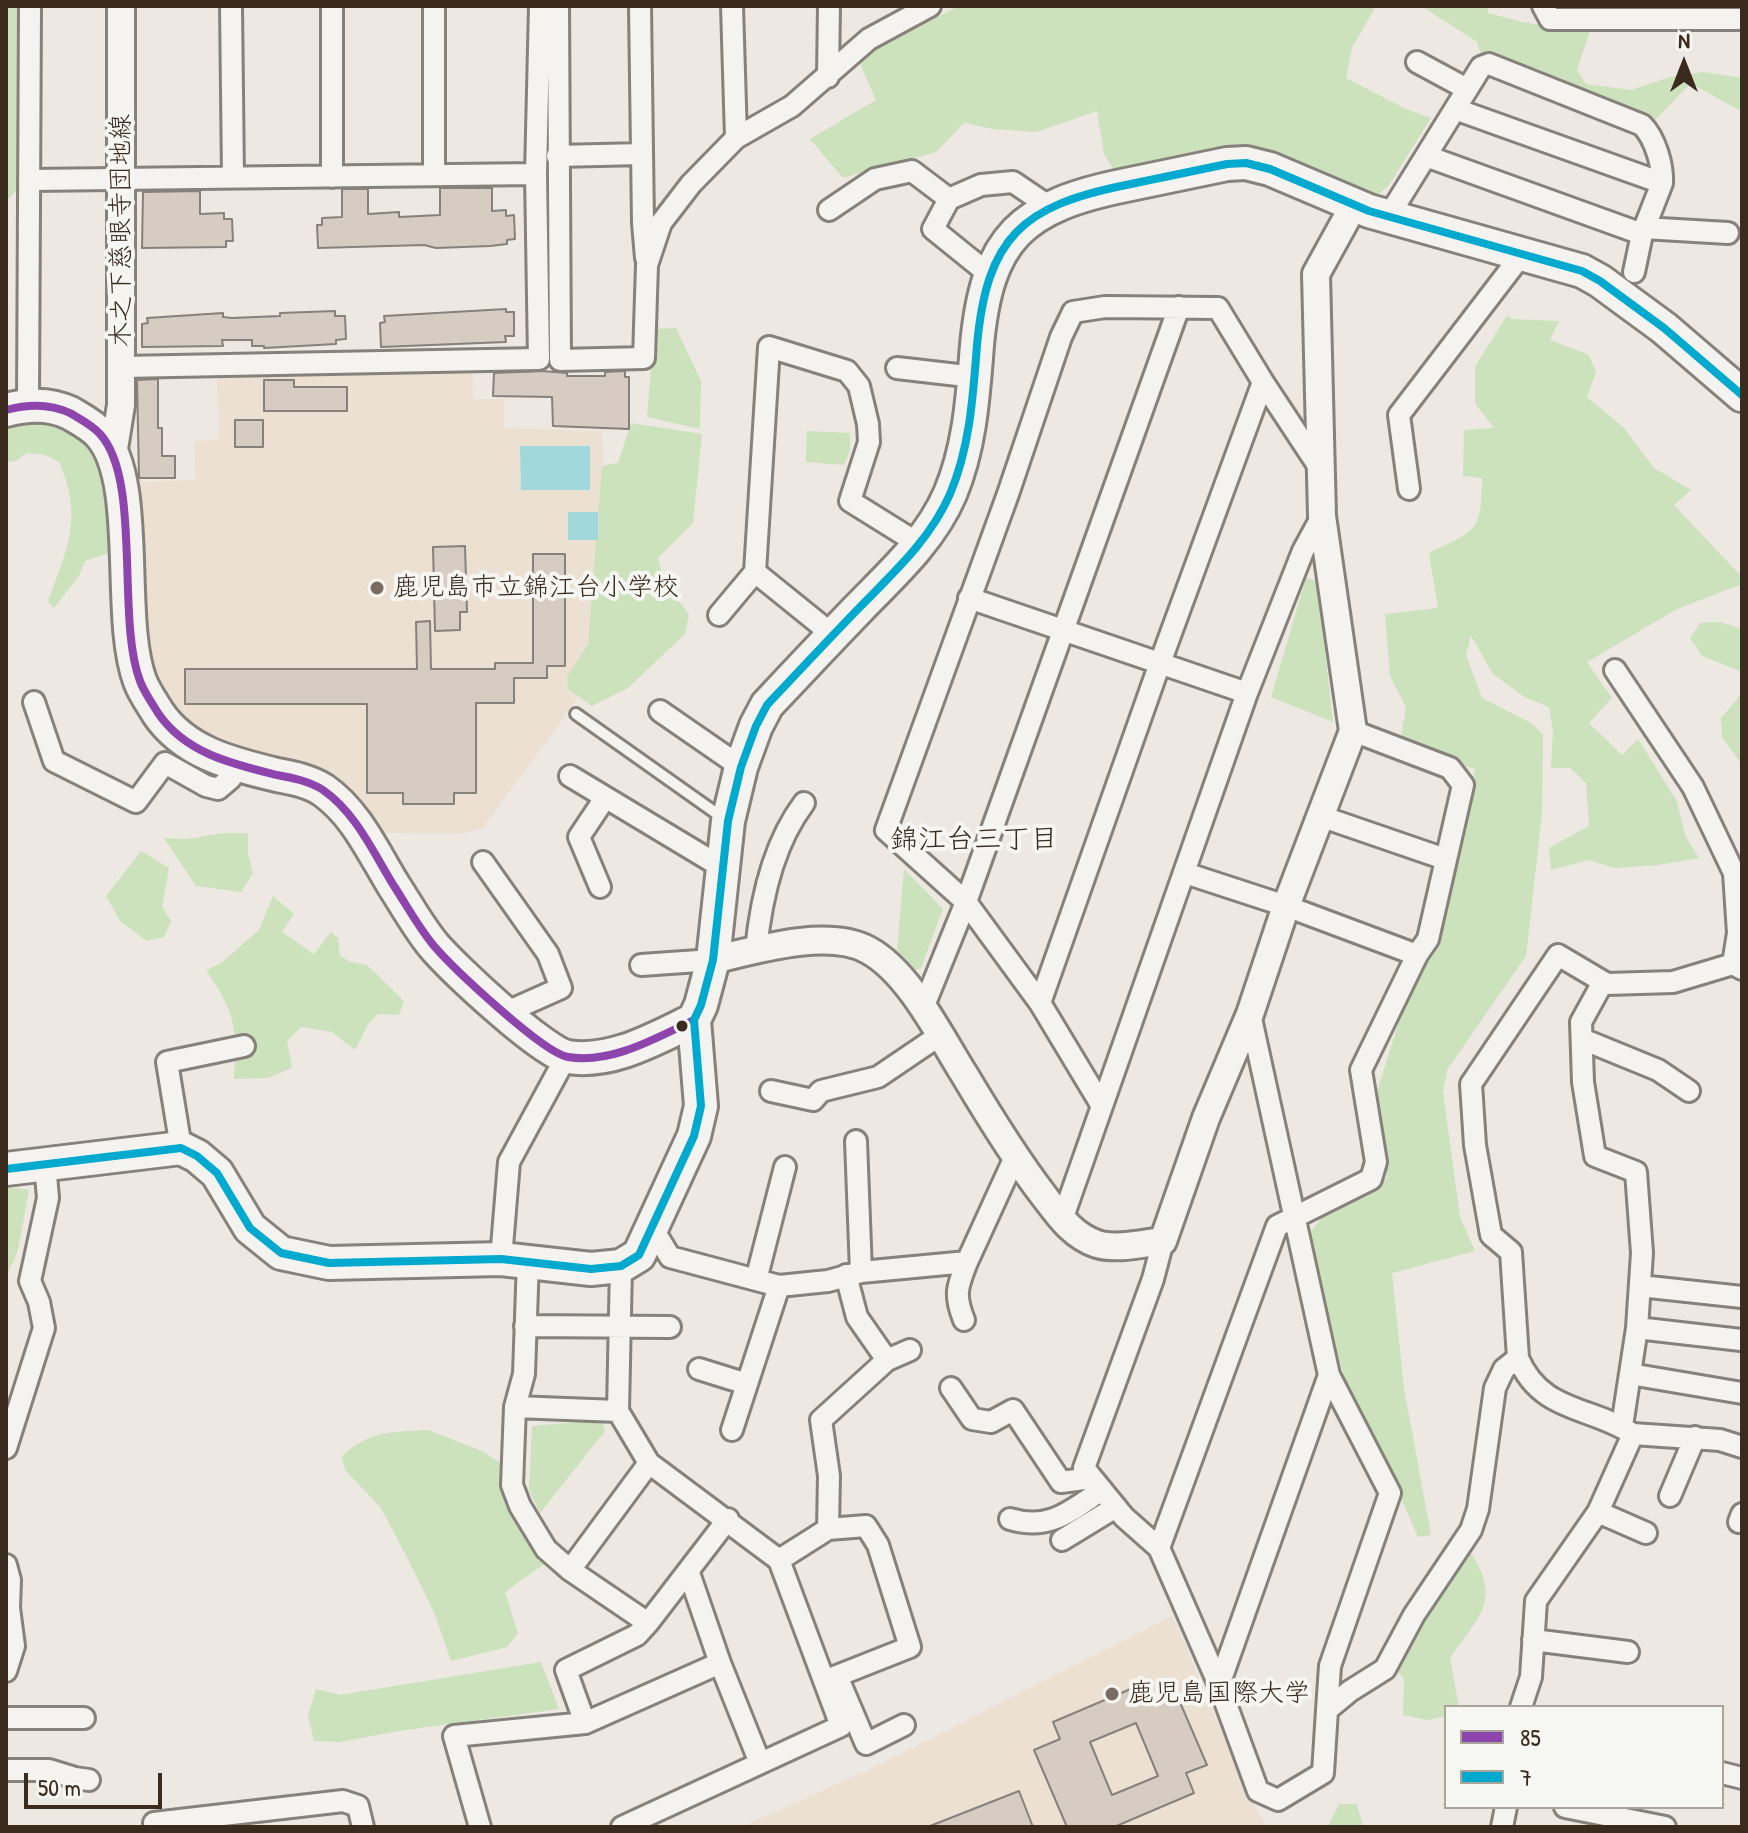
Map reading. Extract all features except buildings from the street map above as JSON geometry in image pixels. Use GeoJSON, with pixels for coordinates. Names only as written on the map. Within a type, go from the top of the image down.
{"type":"FeatureCollection","features":[{"type":"Feature","properties":{"kind":"main road"},"geometry":{"type":"LineString","coordinates":[[7,1164],[45,1164],[181,1148],[197,1156],[217,1173],[250,1228],[281,1253],[329,1263],[515,1260],[591,1269],[621,1266],[639,1255],[694,1136],[701,1106],[694,1020],[713,960],[728,821],[741,767],[756,726],[767,705],[919,544],[940,514],[961,464],[968,435],[981,309],[990,275],[1004,247],[1017,231],[1050,207],[1089,192],[1236,163],[1270,169],[1388,217],[1570,266],[1600,281],[1664,328],[1742,395]]}},
{"type":"Feature","properties":{"kind":"main road"},"geometry":{"type":"LineString","coordinates":[[13,410],[59,408],[81,419],[101,435],[113,455],[121,482],[130,622],[140,682],[173,732],[202,753],[321,788],[359,826],[434,945],[523,1029],[566,1057],[603,1056],[641,1044],[694,1020]]}},
{"type":"Feature","properties":{"kind":"street"},"geometry":{"type":"LineString","coordinates":[[13,410],[31,180],[30,6]]}},
{"type":"Feature","properties":{"kind":"street","name":"木之下慈眼寺団地線"},"geometry":{"type":"LineString","coordinates":[[113,455],[121,405],[122,367],[121,6]]}},
{"type":"Feature","properties":{"kind":"street"},"geometry":{"type":"LineString","coordinates":[[231,6],[233,177]]}},
{"type":"Feature","properties":{"kind":"street"},"geometry":{"type":"LineString","coordinates":[[332,6],[332,177]]}},
{"type":"Feature","properties":{"kind":"street"},"geometry":{"type":"LineString","coordinates":[[434,6],[434,175]]}},
{"type":"Feature","properties":{"kind":"street"},"geometry":{"type":"LineString","coordinates":[[122,367],[539,359],[536,174],[540,6]]}},
{"type":"Feature","properties":{"kind":"street"},"geometry":{"type":"LineString","coordinates":[[558,6],[560,360],[644,358],[647,265],[643,223],[640,6]]}},
{"type":"Feature","properties":{"kind":"street"},"geometry":{"type":"LineString","coordinates":[[732,6],[736,138]]}},
{"type":"Feature","properties":{"kind":"street"},"geometry":{"type":"LineString","coordinates":[[828,77],[829,6]]}},
{"type":"Feature","properties":{"kind":"street"},"geometry":{"type":"LineString","coordinates":[[1543,6],[1550,19],[1639,12],[1737,15]]}},
{"type":"Feature","properties":{"kind":"street"},"geometry":{"type":"LineString","coordinates":[[647,265],[661,223],[691,184],[736,138],[792,106],[869,39],[926,7]]}},
{"type":"Feature","properties":{"kind":"street"},"geometry":{"type":"LineString","coordinates":[[1417,62],[1467,89]]}},
{"type":"Feature","properties":{"kind":"street"},"geometry":{"type":"LineString","coordinates":[[1388,217],[1481,67],[1489,64],[1642,125],[1648,131],[1663,171],[1662,183],[1643,231],[1634,272]]}},
{"type":"Feature","properties":{"kind":"street"},"geometry":{"type":"LineString","coordinates":[[1455,109],[1662,183]]}},
{"type":"Feature","properties":{"kind":"street"},"geometry":{"type":"LineString","coordinates":[[557,156],[642,154]]}},
{"type":"Feature","properties":{"kind":"street"},"geometry":{"type":"LineString","coordinates":[[1426,156],[1643,231],[1728,233]]}},
{"type":"Feature","properties":{"kind":"street"},"geometry":{"type":"LineString","coordinates":[[829,210],[875,179],[912,171],[949,199]]}},
{"type":"Feature","properties":{"kind":"street"},"geometry":{"type":"LineString","coordinates":[[31,180],[536,174]]}},
{"type":"Feature","properties":{"kind":"street"},"geometry":{"type":"LineString","coordinates":[[990,275],[933,229],[949,199],[981,185],[1013,182],[1050,207]]}},
{"type":"Feature","properties":{"kind":"street"},"geometry":{"type":"LineString","coordinates":[[1250,1014],[1329,1375],[1390,1493],[1330,1666],[1323,1773],[1278,1800],[1258,1791],[1219,1685],[1159,1548],[1116,1507],[1084,1468],[1153,1279],[1206,1118],[1250,1014],[1286,906],[1353,731],[1322,516],[1316,274],[1354,205]]}},
{"type":"Feature","properties":{"kind":"street"},"geometry":{"type":"LineString","coordinates":[[1409,489],[1399,415],[1523,253]]}},
{"type":"Feature","properties":{"kind":"street"},"geometry":{"type":"LineString","coordinates":[[1102,1106],[1040,1003],[966,902],[886,830],[1061,337],[1073,312],[1105,307],[1218,308],[1321,470]]}},
{"type":"Feature","properties":{"kind":"street"},"geometry":{"type":"LineString","coordinates":[[923,1008],[966,902],[1179,307]]}},
{"type":"Feature","properties":{"kind":"street"},"geometry":{"type":"LineString","coordinates":[[719,615],[755,572],[769,347],[847,371],[859,386],[869,442],[850,501],[919,544]]}},
{"type":"Feature","properties":{"kind":"street"},"geometry":{"type":"LineString","coordinates":[[897,368],[975,377]]}},
{"type":"Feature","properties":{"kind":"street"},"geometry":{"type":"LineString","coordinates":[[1040,1003],[1263,382]]}},
{"type":"Feature","properties":{"kind":"street"},"geometry":{"type":"LineString","coordinates":[[1062,1220],[1247,693],[1303,551],[1322,516]]}},
{"type":"Feature","properties":{"kind":"street"},"geometry":{"type":"LineString","coordinates":[[755,572],[833,635]]}},
{"type":"Feature","properties":{"kind":"street"},"geometry":{"type":"LineString","coordinates":[[969,598],[1247,693]]}},
{"type":"Feature","properties":{"kind":"street"},"geometry":{"type":"LineString","coordinates":[[1615,670],[1693,787],[1734,873],[1738,966],[1673,982],[1607,984],[1558,955],[1471,1084],[1475,1145],[1491,1235],[1511,1252],[1518,1358],[1524,1373],[1554,1401],[1628,1430],[1720,1440],[1742,1447]]}},
{"type":"Feature","properties":{"kind":"street"},"geometry":{"type":"LineString","coordinates":[[34,702],[54,761],[136,802],[165,763],[206,786],[218,789],[231,778],[235,764]]}},
{"type":"Feature","properties":{"kind":"street"},"geometry":{"type":"LineString","coordinates":[[660,711],[741,767]]}},
{"type":"Feature","properties":{"kind":"street"},"geometry":{"type":"LineString","coordinates":[[1159,1548],[1277,1226],[1371,1179],[1376,1162],[1361,1070],[1417,955],[1428,939],[1463,785],[1450,768],[1353,731]]}},
{"type":"Feature","properties":{"kind":"street"},"geometry":{"type":"LineString","coordinates":[[570,776],[723,868]]}},
{"type":"Feature","properties":{"kind":"street"},"geometry":{"type":"LineString","coordinates":[[600,887],[579,837],[605,798]]}},
{"type":"Feature","properties":{"kind":"street"},"geometry":{"type":"LineString","coordinates":[[756,950],[759,918],[781,838],[804,803]]}},
{"type":"Feature","properties":{"kind":"street"},"geometry":{"type":"LineString","coordinates":[[1320,816],[1445,859]]}},
{"type":"Feature","properties":{"kind":"street"},"geometry":{"type":"LineString","coordinates":[[483,862],[548,954],[561,988],[507,1012]]}},
{"type":"Feature","properties":{"kind":"street"},"geometry":{"type":"LineString","coordinates":[[1185,873],[1286,906],[1417,955]]}},
{"type":"Feature","properties":{"kind":"street"},"geometry":{"type":"LineString","coordinates":[[641,965],[713,960],[782,944],[833,941],[868,950],[902,979],[923,1008],[1015,1157],[1062,1220],[1079,1236],[1100,1245],[1163,1241]]}},
{"type":"Feature","properties":{"kind":"street"},"geometry":{"type":"LineString","coordinates":[[1522,1705],[1531,1677],[1536,1601],[1598,1512],[1628,1430],[1630,1374],[1637,1328],[1642,1253],[1636,1172],[1595,1156],[1583,1082],[1581,1022],[1603,982]]}},
{"type":"Feature","properties":{"kind":"street"},"geometry":{"type":"LineString","coordinates":[[771,1091],[813,1100],[821,1091],[878,1077],[940,1035]]}},
{"type":"Feature","properties":{"kind":"street"},"geometry":{"type":"LineString","coordinates":[[1582,1039],[1658,1070],[1689,1091]]}},
{"type":"Feature","properties":{"kind":"street"},"geometry":{"type":"LineString","coordinates":[[181,1148],[167,1062],[244,1046]]}},
{"type":"Feature","properties":{"kind":"street"},"geometry":{"type":"LineString","coordinates":[[566,1057],[509,1162],[515,1260],[525,1326],[524,1374],[515,1407],[512,1485],[520,1506],[546,1549],[570,1570],[648,1623]]}},
{"type":"Feature","properties":{"kind":"street"},"geometry":{"type":"LineString","coordinates":[[856,1141],[854,1274],[857,1317],[887,1360]]}},
{"type":"Feature","properties":{"kind":"street"},"geometry":{"type":"LineString","coordinates":[[964,1320],[956,1300],[958,1285],[1015,1157]]}},
{"type":"Feature","properties":{"kind":"street"},"geometry":{"type":"LineString","coordinates":[[6,1448],[44,1328],[39,1302],[30,1281],[48,1198],[45,1164]]}},
{"type":"Feature","properties":{"kind":"street"},"geometry":{"type":"LineString","coordinates":[[756,1280],[785,1167]]}},
{"type":"Feature","properties":{"kind":"street"},"geometry":{"type":"LineString","coordinates":[[653,1229],[670,1257],[779,1286],[828,1281],[854,1274],[967,1262]]}},
{"type":"Feature","properties":{"kind":"street"},"geometry":{"type":"LineString","coordinates":[[621,1266],[618,1411],[649,1463],[779,1560],[830,1678],[866,1744],[904,1725]]}},
{"type":"Feature","properties":{"kind":"street"},"geometry":{"type":"LineString","coordinates":[[732,1430],[779,1286]]}},
{"type":"Feature","properties":{"kind":"street"},"geometry":{"type":"LineString","coordinates":[[1640,1286],[1731,1290]]}},
{"type":"Feature","properties":{"kind":"street"},"geometry":{"type":"LineString","coordinates":[[525,1326],[670,1327]]}},
{"type":"Feature","properties":{"kind":"street"},"geometry":{"type":"LineString","coordinates":[[1637,1328],[1741,1340]]}},
{"type":"Feature","properties":{"kind":"street"},"geometry":{"type":"LineString","coordinates":[[828,1529],[829,1476],[821,1420],[887,1360],[910,1350]]}},
{"type":"Feature","properties":{"kind":"street"},"geometry":{"type":"LineString","coordinates":[[1327,1710],[1385,1669],[1414,1615],[1471,1530],[1478,1509],[1495,1388],[1504,1369],[1518,1358]]}},
{"type":"Feature","properties":{"kind":"street"},"geometry":{"type":"LineString","coordinates":[[699,1369],[747,1384]]}},
{"type":"Feature","properties":{"kind":"street"},"geometry":{"type":"LineString","coordinates":[[1630,1374],[1742,1393]]}},
{"type":"Feature","properties":{"kind":"street"},"geometry":{"type":"LineString","coordinates":[[1219,1685],[1329,1375]]}},
{"type":"Feature","properties":{"kind":"street"},"geometry":{"type":"LineString","coordinates":[[951,1388],[972,1419],[991,1422],[1013,1410],[1061,1482],[1097,1484]]}},
{"type":"Feature","properties":{"kind":"street"},"geometry":{"type":"LineString","coordinates":[[515,1407],[618,1411]]}},
{"type":"Feature","properties":{"kind":"street"},"geometry":{"type":"LineString","coordinates":[[1670,1496],[1695,1437]]}},
{"type":"Feature","properties":{"kind":"street"},"geometry":{"type":"LineString","coordinates":[[570,1570],[649,1463]]}},
{"type":"Feature","properties":{"kind":"street"},"geometry":{"type":"LineString","coordinates":[[1010,1519],[1028,1524],[1044,1523],[1060,1517],[1097,1484]]}},
{"type":"Feature","properties":{"kind":"street"},"geometry":{"type":"LineString","coordinates":[[1062,1540],[1116,1507]]}},
{"type":"Feature","properties":{"kind":"street"},"geometry":{"type":"LineString","coordinates":[[1598,1512],[1646,1533]]}},
{"type":"Feature","properties":{"kind":"street"},"geometry":{"type":"LineString","coordinates":[[585,1723],[566,1670],[637,1635],[689,1573],[728,1519]]}},
{"type":"Feature","properties":{"kind":"street"},"geometry":{"type":"LineString","coordinates":[[779,1560],[828,1529],[866,1526],[878,1545],[910,1647],[830,1678]]}},
{"type":"Feature","properties":{"kind":"street"},"geometry":{"type":"LineString","coordinates":[[6,1565],[10,1580],[8,1608],[14,1646],[6,1671]]}},
{"type":"Feature","properties":{"kind":"street"},"geometry":{"type":"LineString","coordinates":[[689,1573],[720,1663],[760,1763]]}},
{"type":"Feature","properties":{"kind":"street"},"geometry":{"type":"LineString","coordinates":[[1533,1640],[1628,1652]]}},
{"type":"Feature","properties":{"kind":"street"},"geometry":{"type":"LineString","coordinates":[[480,1827],[454,1736],[585,1723],[720,1663]]}},
{"type":"Feature","properties":{"kind":"street"},"geometry":{"type":"LineString","coordinates":[[622,1827],[661,1819],[760,1763],[841,1726],[830,1678]]}},
{"type":"Feature","properties":{"kind":"street"},"geometry":{"type":"LineString","coordinates":[[6,1718],[84,1718]]}},
{"type":"Feature","properties":{"kind":"street"},"geometry":{"type":"LineString","coordinates":[[6,1770],[49,1770],[89,1780]]}},
{"type":"Feature","properties":{"kind":"street"},"geometry":{"type":"LineString","coordinates":[[154,1823],[343,1801],[358,1806],[363,1827]]}},
{"type":"Feature","properties":{"kind":"street"},"geometry":{"type":"LineString","coordinates":[[1589,1809],[1624,1812],[1665,1827]]}},
{"type":"Feature","properties":{"kind":"lane"},"geometry":{"type":"LineString","coordinates":[[576,714],[728,821]]}},
{"type":"Feature","properties":{"kind":"shaded area","name":"鹿児島市立錦江台小学校"},"geometry":{"type":"Polygon","coordinates":[[[472,370],[473,399],[504,399],[504,428],[602,431],[605,546],[617,638],[566,715],[482,829],[463,834],[375,833],[253,758],[187,726],[149,673],[135,482],[196,480],[194,442],[218,439],[217,371],[472,370]]]}},
{"type":"Feature","properties":{"kind":"shaded area","name":"鹿児島国際大学"},"geometry":{"type":"Polygon","coordinates":[[[1173,1616],[1249,1797],[1267,1827],[741,1827],[864,1772],[1173,1616]]]}},
{"type":"Feature","properties":{"kind":"green space"},"geometry":{"type":"Polygon","coordinates":[[[6,6],[22,6],[22,183],[6,202],[6,6]]]}},
{"type":"Feature","properties":{"kind":"green space"},"geometry":{"type":"Polygon","coordinates":[[[959,6],[1376,6],[1352,48],[1346,78],[1406,109],[1431,118],[1389,185],[1373,199],[1283,159],[1118,177],[1104,154],[1097,111],[1036,132],[964,123],[936,152],[843,178],[810,139],[876,100],[857,57],[959,6]]]}},
{"type":"Feature","properties":{"kind":"green space"},"geometry":{"type":"Polygon","coordinates":[[[1421,6],[1487,6],[1488,13],[1567,29],[1594,19],[1577,70],[1586,84],[1631,90],[1670,77],[1703,72],[1742,78],[1742,112],[1691,83],[1652,123],[1483,61],[1477,42],[1421,6]]]}},
{"type":"Feature","properties":{"kind":"green space"},"geometry":{"type":"Polygon","coordinates":[[[1507,315],[1511,319],[1559,321],[1550,340],[1589,355],[1596,372],[1587,397],[1624,428],[1654,468],[1691,490],[1674,505],[1742,577],[1742,584],[1677,609],[1587,662],[1612,698],[1589,723],[1622,755],[1638,739],[1677,801],[1685,835],[1699,858],[1615,868],[1589,860],[1551,870],[1549,848],[1589,826],[1586,783],[1570,768],[1551,768],[1553,731],[1549,707],[1526,698],[1493,674],[1471,636],[1466,655],[1482,698],[1531,723],[1543,734],[1542,814],[1526,956],[1447,1070],[1443,1092],[1460,1217],[1475,1251],[1392,1273],[1404,1388],[1431,1535],[1418,1537],[1346,1380],[1316,1296],[1303,1242],[1321,1218],[1387,1178],[1375,1098],[1407,996],[1436,939],[1475,769],[1400,743],[1406,707],[1390,676],[1385,614],[1438,608],[1429,553],[1467,533],[1477,520],[1482,478],[1463,476],[1464,430],[1494,428],[1475,403],[1475,367],[1507,315]]]}},
{"type":"Feature","properties":{"kind":"green space"},"geometry":{"type":"Polygon","coordinates":[[[676,328],[701,381],[700,429],[647,417],[654,329],[676,328]]]}},
{"type":"Feature","properties":{"kind":"green space"},"geometry":{"type":"Polygon","coordinates":[[[19,412],[87,434],[104,468],[109,553],[85,561],[79,576],[54,608],[48,602],[70,533],[70,500],[59,462],[45,455],[27,453],[16,461],[6,462],[6,429],[19,412]]]}},
{"type":"Feature","properties":{"kind":"green space"},"geometry":{"type":"Polygon","coordinates":[[[631,423],[702,434],[693,523],[658,558],[665,583],[689,614],[685,634],[628,688],[592,706],[568,689],[567,677],[588,644],[602,466],[618,463],[631,423]]]}},
{"type":"Feature","properties":{"kind":"green space"},"geometry":{"type":"Polygon","coordinates":[[[807,431],[850,433],[850,450],[844,465],[806,462],[807,431]]]}},
{"type":"Feature","properties":{"kind":"green space"},"geometry":{"type":"Polygon","coordinates":[[[1306,578],[1317,581],[1333,722],[1271,697],[1306,578]]]}},
{"type":"Feature","properties":{"kind":"green space"},"geometry":{"type":"Polygon","coordinates":[[[1720,622],[1742,629],[1742,672],[1702,656],[1690,638],[1700,623],[1720,622]]]}},
{"type":"Feature","properties":{"kind":"green space"},"geometry":{"type":"Polygon","coordinates":[[[1742,693],[1742,765],[1722,737],[1721,718],[1742,693]]]}},
{"type":"Feature","properties":{"kind":"green space"},"geometry":{"type":"Polygon","coordinates":[[[248,833],[248,855],[253,873],[241,892],[196,886],[164,838],[187,839],[248,833]]]}},
{"type":"Feature","properties":{"kind":"green space"},"geometry":{"type":"Polygon","coordinates":[[[141,851],[169,868],[162,907],[171,921],[164,937],[147,941],[120,921],[106,896],[141,851]]]}},
{"type":"Feature","properties":{"kind":"green space"},"geometry":{"type":"Polygon","coordinates":[[[904,869],[943,909],[921,968],[916,970],[897,950],[904,869]]]}},
{"type":"Feature","properties":{"kind":"green space"},"geometry":{"type":"Polygon","coordinates":[[[273,896],[294,914],[282,932],[314,954],[331,932],[338,938],[340,956],[367,965],[404,1001],[399,1015],[378,1014],[369,1023],[355,1050],[332,1032],[301,1027],[287,1041],[292,1068],[268,1078],[234,1079],[235,1046],[229,1010],[206,970],[221,963],[259,930],[273,896]]]}},
{"type":"Feature","properties":{"kind":"green space"},"geometry":{"type":"Polygon","coordinates":[[[6,1187],[29,1190],[18,1250],[6,1278],[6,1187]]]}},
{"type":"Feature","properties":{"kind":"green space"},"geometry":{"type":"Polygon","coordinates":[[[602,1420],[605,1431],[540,1513],[529,1490],[532,1426],[602,1420]]]}},
{"type":"Feature","properties":{"kind":"green space"},"geometry":{"type":"Polygon","coordinates":[[[428,1430],[482,1451],[508,1468],[547,1562],[505,1592],[518,1633],[507,1647],[451,1661],[435,1615],[381,1508],[345,1470],[342,1456],[372,1437],[392,1432],[428,1430]]]}},
{"type":"Feature","properties":{"kind":"green space"},"geometry":{"type":"Polygon","coordinates":[[[1469,1550],[1485,1582],[1486,1595],[1478,1618],[1450,1658],[1459,1705],[1444,1705],[1444,1716],[1428,1720],[1403,1715],[1404,1679],[1388,1660],[1469,1550]]]}},
{"type":"Feature","properties":{"kind":"green space"},"geometry":{"type":"Polygon","coordinates":[[[541,1662],[559,1709],[340,1742],[314,1741],[308,1716],[316,1689],[340,1695],[541,1662]]]}},
{"type":"Feature","properties":{"kind":"green space"},"geometry":{"type":"Polygon","coordinates":[[[1339,1804],[1357,1804],[1363,1827],[1325,1827],[1339,1804]]]}},
{"type":"Feature","properties":{"kind":"water"},"geometry":{"type":"Polygon","coordinates":[[[520,446],[590,446],[590,490],[521,490],[520,446]]]}},
{"type":"Feature","properties":{"kind":"water"},"geometry":{"type":"Polygon","coordinates":[[[568,512],[598,512],[598,540],[568,540],[568,512]]]}},
{"type":"Feature","properties":{"kind":"transit line","name":"7"},"geometry":{"type":"LineString","coordinates":[[6,1169],[181,1148],[197,1156],[217,1173],[250,1228],[281,1253],[329,1263],[501,1259],[591,1269],[621,1266],[639,1255],[694,1136],[701,1106],[694,1020],[713,960],[728,821],[741,767],[756,726],[767,705],[910,555],[942,511],[957,476],[966,440],[982,308],[990,277],[1001,252],[1016,232],[1036,216],[1060,204],[1090,193],[1227,164],[1246,163],[1270,169],[1369,211],[1582,271],[1664,328],[1742,395]]}},
{"type":"Feature","properties":{"kind":"transit line","name":"85"},"geometry":{"type":"LineString","coordinates":[[6,410],[38,406],[54,407],[70,413],[97,431],[113,455],[121,483],[125,516],[133,654],[140,681],[169,727],[211,755],[301,780],[335,799],[363,834],[434,946],[499,1008],[556,1052],[568,1057],[601,1057],[649,1041],[694,1020]]}},
{"type":"Feature","properties":{"kind":"place","name":"鹿児島市立錦江台小学校"},"geometry":{"type":"Point","coordinates":[377,588]}},
{"type":"Feature","properties":{"kind":"place","name":"鹿児島国際大学"},"geometry":{"type":"Point","coordinates":[1112,1694]}},
{"type":"Feature","properties":{"kind":"district","name":"錦江台三丁目"},"geometry":{"type":"Point","coordinates":[974,841]}}]}
